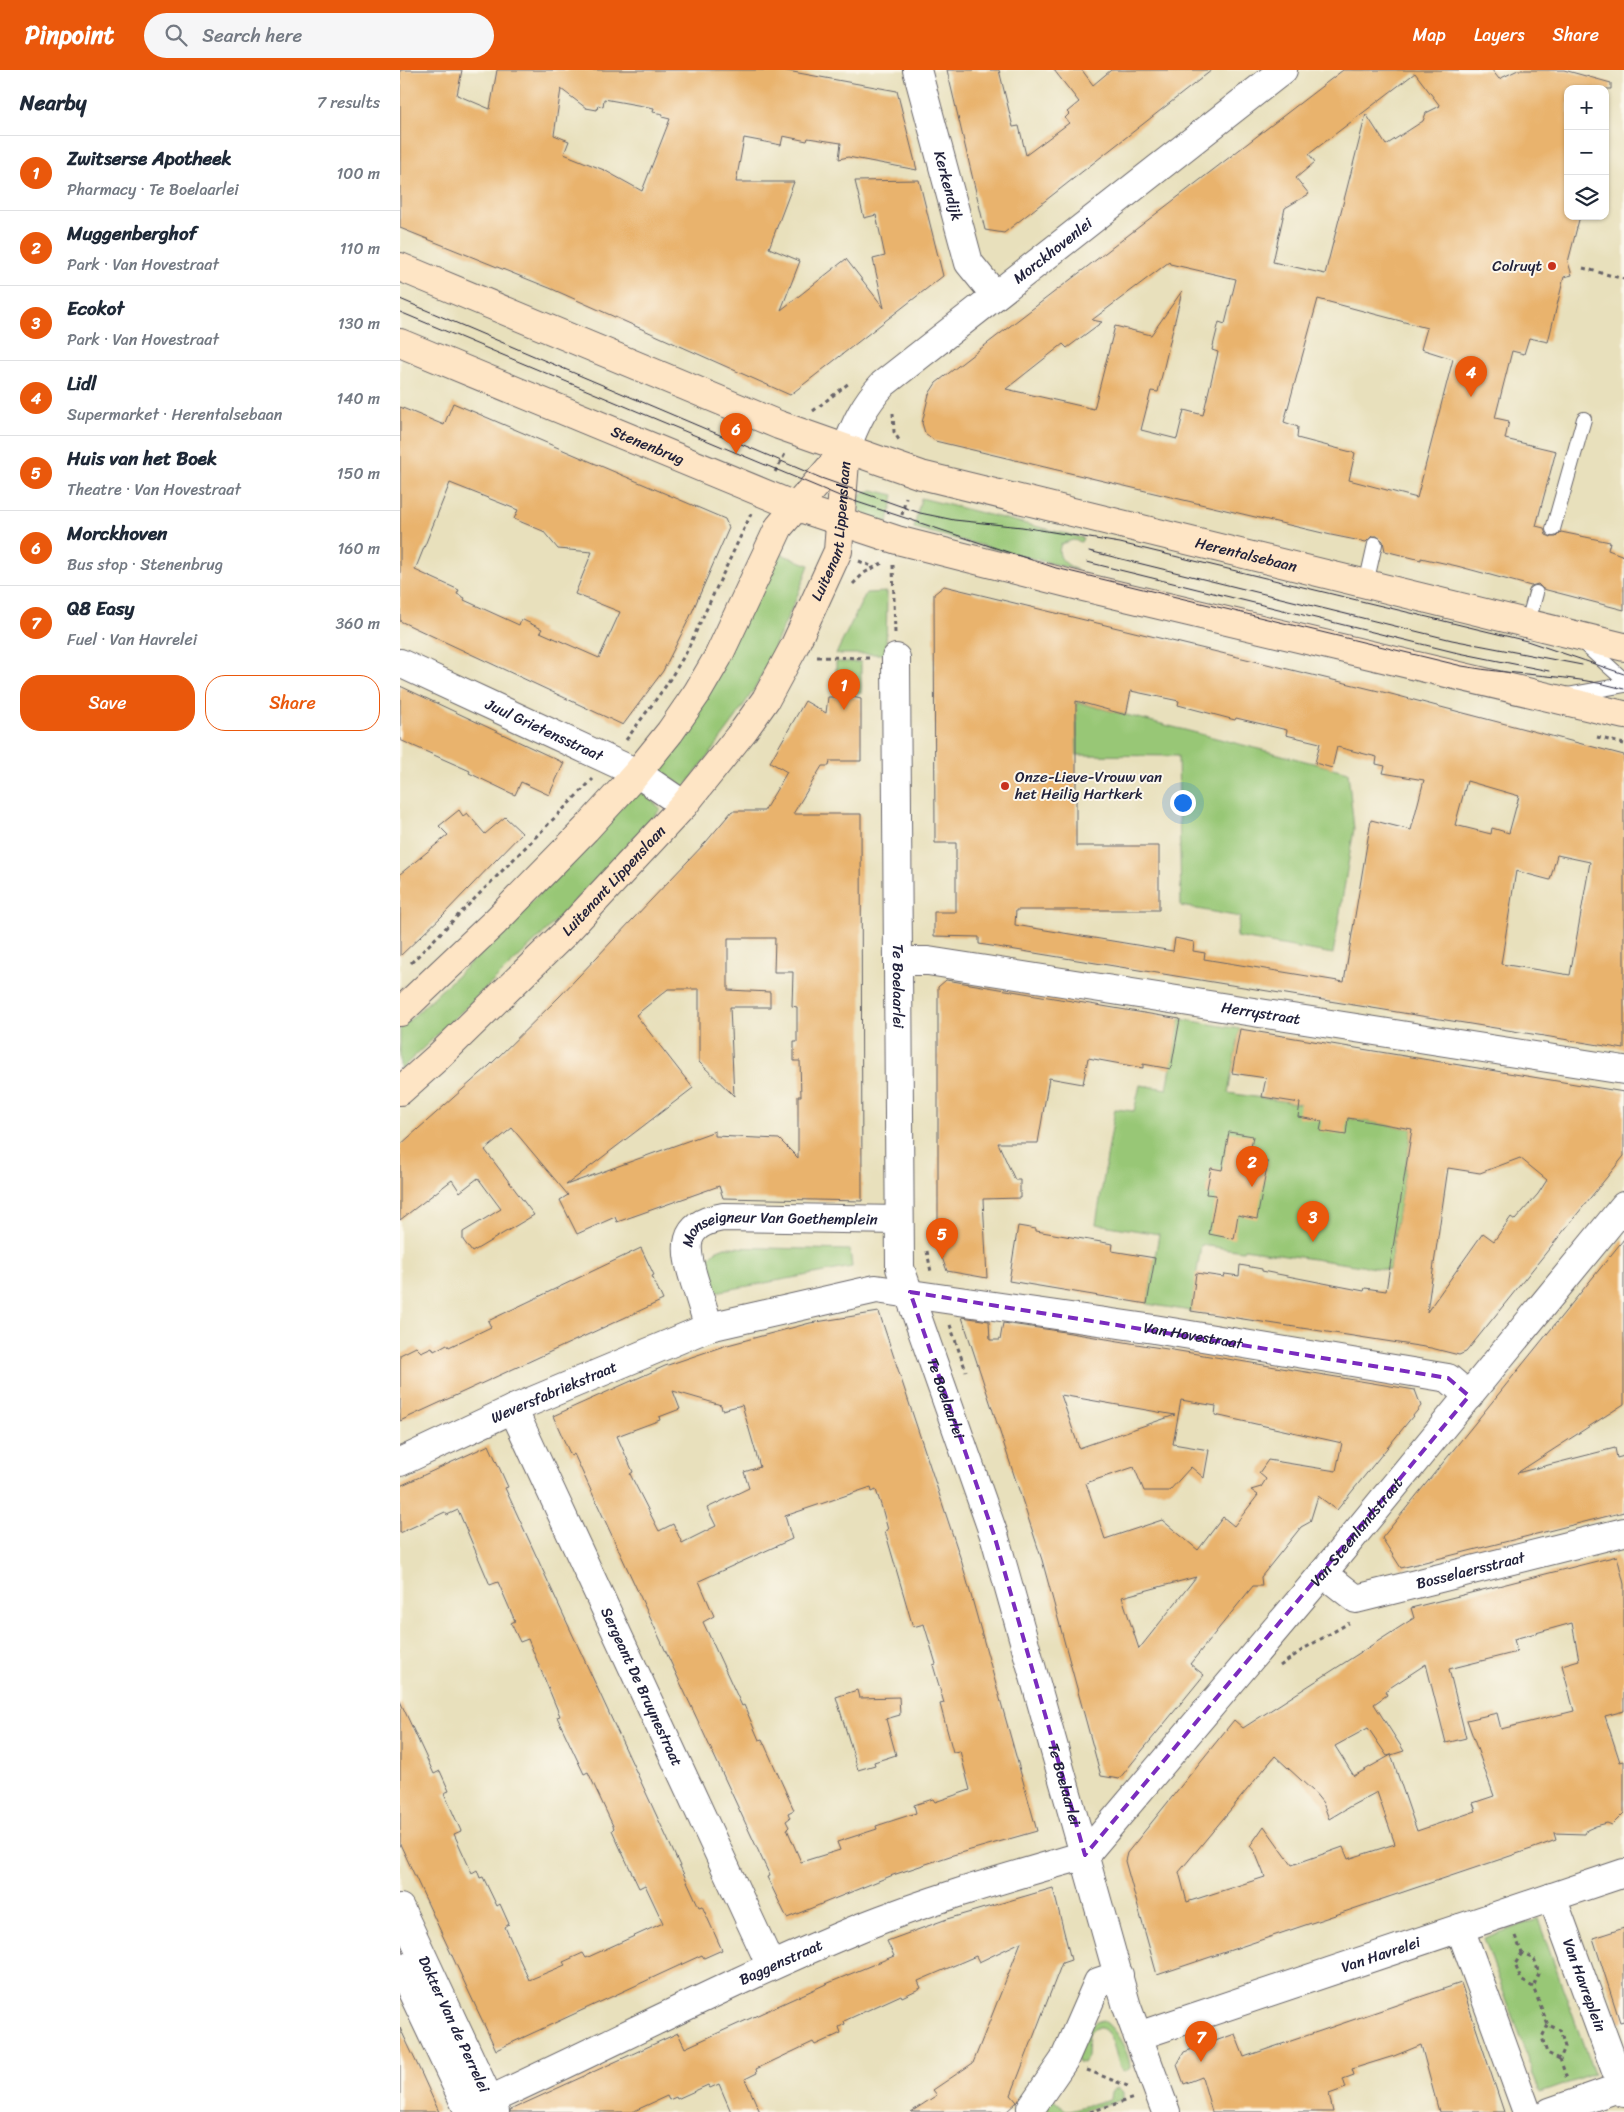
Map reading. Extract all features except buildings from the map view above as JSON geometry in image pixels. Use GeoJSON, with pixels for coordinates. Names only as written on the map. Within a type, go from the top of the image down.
{"type":"FeatureCollection","features":[{"type":"Feature","properties":{"kind":"main road"},"geometry":{"type":"LineString","coordinates":[[400,267],[798,432],[858,453]]}},
{"type":"Feature","properties":{"kind":"main road","name":"Stenenbrug"},"geometry":{"type":"LineString","coordinates":[[400,343],[757,503],[797,506],[897,540]]}},
{"type":"Feature","properties":{"kind":"main road","name":"Herentalsebaan"},"geometry":{"type":"LineString","coordinates":[[858,453],[911,471],[1019,500],[1528,622],[1624,647]]}},
{"type":"Feature","properties":{"kind":"main road","name":"Luitenant Lippenslaan"},"geometry":{"type":"LineString","coordinates":[[400,1012],[495,922],[637,773],[697,694],[718,657],[779,527],[797,506],[858,453]]}},
{"type":"Feature","properties":{"kind":"main road","name":"Luitenant Lippenslaan"},"geometry":{"type":"LineString","coordinates":[[400,1091],[438,1058],[558,941],[684,805],[766,699],[794,647],[838,552],[840,522],[858,453]]}},
{"type":"Feature","properties":{"kind":"main road"},"geometry":{"type":"LineString","coordinates":[[897,540],[1079,586],[1624,716]]}},
{"type":"Feature","properties":{"kind":"street","name":"Kerkendijk"},"geometry":{"type":"LineString","coordinates":[[917,70],[969,263],[995,294]]}},
{"type":"Feature","properties":{"kind":"street","name":"Morckhovenlei"},"geometry":{"type":"LineString","coordinates":[[858,453],[859,415],[882,384],[1283,70]]}},
{"type":"Feature","properties":{"kind":"street","name":"Te Boelaarlei"},"geometry":{"type":"LineString","coordinates":[[896,658],[900,1268],[995,1538],[1127,2008],[1138,2036],[1147,2104]]}},
{"type":"Feature","properties":{"kind":"street","name":"Juul Grietensstraat"},"geometry":{"type":"LineString","coordinates":[[400,663],[637,773],[684,805]]}},
{"type":"Feature","properties":{"kind":"street","name":"Herrystraat"},"geometry":{"type":"LineString","coordinates":[[899,961],[928,961],[1624,1070]]}},
{"type":"Feature","properties":{"kind":"street","name":"Van Steenlandstraat"},"geometry":{"type":"LineString","coordinates":[[1085,1855],[1323,1573],[1624,1206]]}},
{"type":"Feature","properties":{"kind":"street","name":"Monseigneur Van Goethemplein"},"geometry":{"type":"LineString","coordinates":[[709,1327],[686,1250],[688,1239],[700,1223],[723,1217],[899,1220]]}},
{"type":"Feature","properties":{"kind":"street"},"geometry":{"type":"LineString","coordinates":[[709,1327],[876,1288],[910,1292]]}},
{"type":"Feature","properties":{"kind":"street","name":"Van Hovestraat"},"geometry":{"type":"LineString","coordinates":[[910,1292],[1154,1328],[1448,1378],[1468,1396]]}},
{"type":"Feature","properties":{"kind":"street","name":"Weversfabriekstraat"},"geometry":{"type":"LineString","coordinates":[[400,1462],[513,1409],[709,1327]]}},
{"type":"Feature","properties":{"kind":"street","name":"Sergeant De Bruynestraat"},"geometry":{"type":"LineString","coordinates":[[513,1409],[770,1966]]}},
{"type":"Feature","properties":{"kind":"street","name":"Bosselaersstraat"},"geometry":{"type":"LineString","coordinates":[[1323,1573],[1356,1599],[1624,1532]]}},
{"type":"Feature","properties":{"kind":"street","name":"Baggenstraat"},"geometry":{"type":"LineString","coordinates":[[480,2109],[770,1966],[924,1904],[1085,1855]]}},
{"type":"Feature","properties":{"kind":"street","name":"Van Havrelei"},"geometry":{"type":"LineString","coordinates":[[1138,2036],[1624,1872]]}},
{"type":"Feature","properties":{"kind":"street","name":"Van Havreplein"},"geometry":{"type":"LineString","coordinates":[[1550,2112],[1622,2090],[1552,1897]]}},
{"type":"Feature","properties":{"kind":"street","name":"Dokter Van de Perrelei"},"geometry":{"type":"LineString","coordinates":[[400,1908],[480,2109]]}},
{"type":"Feature","properties":{"kind":"street"},"geometry":{"type":"LineString","coordinates":[[1460,1928],[1527,2112]]}},
{"type":"Feature","properties":{"kind":"street","name":"Dokter Van de Perrelei"},"geometry":{"type":"LineString","coordinates":[[400,1966],[480,2109]]}},
{"type":"Feature","properties":{"kind":"street"},"geometry":{"type":"LineString","coordinates":[[1032,2108],[1064,2060],[1098,1982],[1119,1975]]}},
{"type":"Feature","properties":{"kind":"lane"},"geometry":{"type":"LineString","coordinates":[[1553,529],[1584,419]]}},
{"type":"Feature","properties":{"kind":"lane"},"geometry":{"type":"LineString","coordinates":[[1366,584],[1375,544]]}},
{"type":"Feature","properties":{"kind":"lane"},"geometry":{"type":"LineString","coordinates":[[1528,622],[1536,593]]}},
{"type":"Feature","properties":{"kind":"lane"},"geometry":{"type":"LineString","coordinates":[[1573,634],[1624,680]]}},
{"type":"Feature","properties":{"kind":"lane"},"geometry":{"type":"LineString","coordinates":[[1550,698],[1624,685]]}},
{"type":"Feature","properties":{"kind":"path"},"geometry":{"type":"LineString","coordinates":[[1583,268],[1624,279]]}},
{"type":"Feature","properties":{"kind":"path"},"geometry":{"type":"LineString","coordinates":[[757,503],[798,432]]}},
{"type":"Feature","properties":{"kind":"path"},"geometry":{"type":"LineString","coordinates":[[814,657],[896,658],[893,562],[911,471]]}},
{"type":"Feature","properties":{"kind":"path"},"geometry":{"type":"LineString","coordinates":[[926,1248],[932,1276],[968,1377]]}},
{"type":"Feature","properties":{"kind":"path"},"geometry":{"type":"LineString","coordinates":[[1278,1668],[1305,1648],[1370,1611],[1375,1594]]}},
{"type":"Feature","properties":{"kind":"path"},"geometry":{"type":"LineString","coordinates":[[1533,1986],[1539,1974],[1534,1958],[1522,1953],[1515,1964],[1520,1980],[1533,1986],[1548,2026],[1542,2037],[1547,2053],[1560,2059],[1565,2047],[1560,2030],[1548,2026]]}},
{"type":"Feature","properties":{"kind":"path"},"geometry":{"type":"LineString","coordinates":[[1064,2060],[1130,2087],[1147,2104]]}},
{"type":"Feature","properties":{"kind":"path"},"geometry":{"type":"LineString","coordinates":[[1090,2112],[1147,2104]]}},
{"type":"Feature","properties":{"kind":"highlighted area"},"geometry":{"type":"Polygon","coordinates":[[[910,1292],[1448,1378],[1469,1396],[1085,1855],[995,1538],[910,1292]]]}},
{"type":"Feature","properties":{"kind":"green space"},"geometry":{"type":"Polygon","coordinates":[[[873,490],[894,495],[888,522],[866,517],[858,508],[860,496],[865,492],[873,490]]]}},
{"type":"Feature","properties":{"kind":"green space"},"geometry":{"type":"Polygon","coordinates":[[[921,498],[1083,538],[1081,542],[1073,540],[1061,544],[1059,553],[1063,560],[1077,570],[914,528],[921,498]]]}},
{"type":"Feature","properties":{"kind":"green space"},"geometry":{"type":"Polygon","coordinates":[[[776,552],[809,565],[796,599],[758,683],[731,725],[685,787],[658,770],[695,717],[776,552]]]}},
{"type":"Feature","properties":{"kind":"green space"},"geometry":{"type":"Polygon","coordinates":[[[887,592],[886,654],[836,654],[866,593],[887,592]]]}},
{"type":"Feature","properties":{"kind":"green space"},"geometry":{"type":"Polygon","coordinates":[[[836,662],[861,662],[861,693],[836,693],[836,662]]]}},
{"type":"Feature","properties":{"kind":"green space"},"geometry":{"type":"Polygon","coordinates":[[[1076,702],[1348,772],[1354,829],[1333,954],[1236,937],[1240,917],[1181,906],[1178,756],[1077,755],[1076,702]]]}},
{"type":"Feature","properties":{"kind":"green space"},"geometry":{"type":"Polygon","coordinates":[[[639,789],[661,809],[543,934],[400,1070],[400,1029],[500,935],[639,789]]]}},
{"type":"Feature","properties":{"kind":"green space"},"geometry":{"type":"Polygon","coordinates":[[[1180,1019],[1240,1029],[1228,1093],[1349,1111],[1348,1118],[1412,1129],[1389,1270],[1244,1249],[1243,1251],[1201,1245],[1191,1311],[1147,1304],[1159,1234],[1096,1224],[1115,1109],[1134,1111],[1140,1085],[1167,1089],[1180,1019]]]}},
{"type":"Feature","properties":{"kind":"green space"},"geometry":{"type":"Polygon","coordinates":[[[725,1247],[850,1250],[852,1267],[710,1293],[707,1260],[715,1251],[725,1247]]]}},
{"type":"Feature","properties":{"kind":"green space"},"geometry":{"type":"Polygon","coordinates":[[[1538,1919],[1594,2074],[1540,2093],[1484,1938],[1538,1919]]]}},
{"type":"Feature","properties":{"kind":"green space"},"geometry":{"type":"Polygon","coordinates":[[[1103,2020],[1113,2029],[1128,2055],[1130,2068],[1125,2072],[1122,2071],[1108,2033],[1103,2029],[1096,2028],[1088,2033],[1087,2057],[1083,2063],[1078,2062],[1077,2049],[1082,2036],[1091,2025],[1103,2020]]]}},
{"type":"Feature","properties":{"kind":"green space"},"geometry":{"type":"Polygon","coordinates":[[[1114,2088],[1119,2088],[1123,2092],[1123,2098],[1118,2101],[1078,2112],[1049,2112],[1045,2110],[1052,2099],[1066,2110],[1070,2110],[1110,2099],[1114,2088]]]}},
{"type":"Feature","properties":{"kind":"tram line"},"geometry":{"type":"LineString","coordinates":[[400,299],[821,478],[920,513],[954,520],[1022,527],[1120,543],[1527,641],[1624,674]]}},
{"type":"Feature","properties":{"kind":"tram line"},"geometry":{"type":"LineString","coordinates":[[400,312],[842,497],[1056,568],[1462,666],[1584,680],[1624,689]]}},
{"type":"Feature","properties":{"kind":"tram line"},"geometry":{"type":"LineString","coordinates":[[1089,551],[1452,640],[1582,665]]}},
{"type":"Feature","properties":{"kind":"tram line"},"geometry":{"type":"LineString","coordinates":[[1087,562],[1454,652],[1549,671]]}},
{"type":"Feature","properties":{"kind":"place","name":"Colruyt"},"geometry":{"type":"Point","coordinates":[1552,266]}},
{"type":"Feature","properties":{"kind":"place","name":"Lidl"},"geometry":{"type":"Point","coordinates":[1471,397]}},
{"type":"Feature","properties":{"kind":"place","name":"Morckhoven"},"geometry":{"type":"Point","coordinates":[736,454]}},
{"type":"Feature","properties":{"kind":"place","name":"Zwitserse Apotheek"},"geometry":{"type":"Point","coordinates":[844,710]}},
{"type":"Feature","properties":{"kind":"place","name":"Onze-Lieve-Vrouw van het Heilig Hartkerk"},"geometry":{"type":"Point","coordinates":[1005,786]}},
{"type":"Feature","properties":{"kind":"place","name":"Muggenberghof"},"geometry":{"type":"Point","coordinates":[1252,1187]}},
{"type":"Feature","properties":{"kind":"place","name":"Ecokot"},"geometry":{"type":"Point","coordinates":[1313,1242]}},
{"type":"Feature","properties":{"kind":"place","name":"Huis van het Boek"},"geometry":{"type":"Point","coordinates":[942,1259]}},
{"type":"Feature","properties":{"kind":"place","name":"Q8 Easy"},"geometry":{"type":"Point","coordinates":[1201,2062]}}]}
